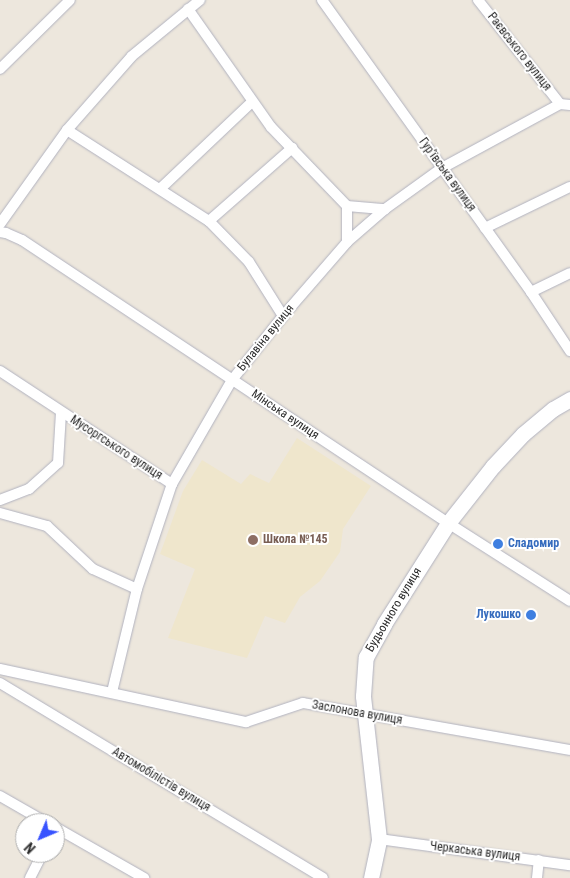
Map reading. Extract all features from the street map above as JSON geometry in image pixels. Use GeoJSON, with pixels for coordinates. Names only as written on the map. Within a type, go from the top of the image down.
{"type":"FeatureCollection","features":[{"type":"Feature","properties":{"kind":"main road","name":"Будьонного вулиця"},"geometry":{"type":"LineString","coordinates":[[371,878],[377,861],[379,839],[363,696],[366,657],[384,624],[448,523],[493,466],[523,434],[553,409],[570,399]]}},
{"type":"Feature","properties":{"kind":"street"},"geometry":{"type":"LineString","coordinates":[[0,69],[70,0]]}},
{"type":"Feature","properties":{"kind":"street"},"geometry":{"type":"LineString","coordinates":[[0,224],[68,130],[132,56],[200,0]]}},
{"type":"Feature","properties":{"kind":"street","name":"Гур’ївська вулиця"},"geometry":{"type":"LineString","coordinates":[[322,0],[531,292],[570,351]]}},
{"type":"Feature","properties":{"kind":"street","name":"Раєвського вулиця"},"geometry":{"type":"LineString","coordinates":[[478,0],[565,104]]}},
{"type":"Feature","properties":{"kind":"street"},"geometry":{"type":"LineString","coordinates":[[188,9],[271,127],[347,206],[385,209]]}},
{"type":"Feature","properties":{"kind":"street"},"geometry":{"type":"LineString","coordinates":[[160,189],[252,102]]}},
{"type":"Feature","properties":{"kind":"street","name":"Булавіна вулиця"},"geometry":{"type":"LineString","coordinates":[[112,692],[137,589],[172,484],[232,380],[283,316],[347,242],[385,209],[442,168],[565,104]]}},
{"type":"Feature","properties":{"kind":"street"},"geometry":{"type":"LineString","coordinates":[[68,130],[208,222],[249,262],[283,316]]}},
{"type":"Feature","properties":{"kind":"street"},"geometry":{"type":"LineString","coordinates":[[208,222],[292,148]]}},
{"type":"Feature","properties":{"kind":"street"},"geometry":{"type":"LineString","coordinates":[[485,228],[570,187]]}},
{"type":"Feature","properties":{"kind":"street"},"geometry":{"type":"LineString","coordinates":[[347,206],[347,242]]}},
{"type":"Feature","properties":{"kind":"street","name":"Мінська вулиця"},"geometry":{"type":"LineString","coordinates":[[0,232],[22,240],[448,523],[570,601]]}},
{"type":"Feature","properties":{"kind":"street"},"geometry":{"type":"LineString","coordinates":[[531,292],[570,273]]}},
{"type":"Feature","properties":{"kind":"street","name":"Мусоргського вулиця"},"geometry":{"type":"LineString","coordinates":[[0,371],[172,484]]}},
{"type":"Feature","properties":{"kind":"street","name":"Мусоргського вулиця"},"geometry":{"type":"LineString","coordinates":[[0,500],[29,489],[58,463],[61,412]]}},
{"type":"Feature","properties":{"kind":"street"},"geometry":{"type":"LineString","coordinates":[[0,513],[47,526],[93,569],[137,589]]}},
{"type":"Feature","properties":{"kind":"street","name":"Заслонова вулиця"},"geometry":{"type":"LineString","coordinates":[[0,669],[246,722],[303,703],[570,750]]}},
{"type":"Feature","properties":{"kind":"street","name":"Автомобілістів вулиця"},"geometry":{"type":"LineString","coordinates":[[0,683],[323,878]]}},
{"type":"Feature","properties":{"kind":"street"},"geometry":{"type":"LineString","coordinates":[[0,796],[29,813]]}},
{"type":"Feature","properties":{"kind":"street"},"geometry":{"type":"LineString","coordinates":[[65,834],[142,877]]}},
{"type":"Feature","properties":{"kind":"street","name":"Черкаська вулиця"},"geometry":{"type":"LineString","coordinates":[[379,839],[570,865]]}},
{"type":"Feature","properties":{"kind":"street"},"geometry":{"type":"LineString","coordinates":[[537,878],[539,860]]}},
{"type":"Feature","properties":{"kind":"street"},"geometry":{"type":"LineString","coordinates":[[30,878],[38,863]]}},
{"type":"Feature","properties":{"kind":"shaded area","name":"Школа №145"},"geometry":{"type":"Polygon","coordinates":[[[297,438],[371,486],[343,529],[340,552],[320,581],[300,597],[285,623],[265,616],[247,658],[168,638],[195,569],[160,554],[183,491],[202,460],[241,484],[250,474],[269,483],[297,438]]]}},
{"type":"Feature","properties":{"kind":"place","name":"Школа №145"},"geometry":{"type":"Point","coordinates":[253,540]}},
{"type":"Feature","properties":{"kind":"place","name":"Сладомир"},"geometry":{"type":"Point","coordinates":[498,544]}},
{"type":"Feature","properties":{"kind":"place","name":"Лукошко"},"geometry":{"type":"Point","coordinates":[531,615]}}]}
